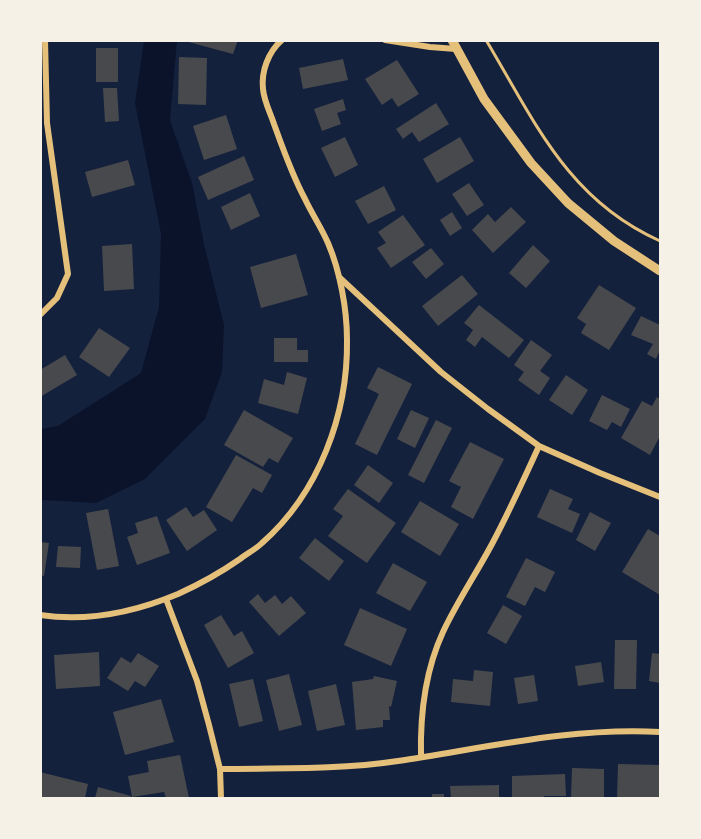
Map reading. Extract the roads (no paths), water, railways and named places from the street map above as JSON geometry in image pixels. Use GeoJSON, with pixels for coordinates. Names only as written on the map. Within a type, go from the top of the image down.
{"type":"FeatureCollection","features":[{"type":"Feature","properties":{"kind":"street"},"geometry":{"type":"LineString","coordinates":[[40,315],[57,298],[68,274],[47,123],[45,40]]}},
{"type":"Feature","properties":{"kind":"street"},"geometry":{"type":"LineString","coordinates":[[40,615],[106,615],[145,607],[214,577],[261,545],[285,520],[309,486],[335,428],[347,362],[346,317],[338,276],[328,244],[285,156],[263,89],[264,69],[270,55],[282,40]]}},
{"type":"Feature","properties":{"kind":"street"},"geometry":{"type":"LineString","coordinates":[[385,40],[430,47],[454,45],[490,107],[531,163],[568,203],[614,241],[660,271]]}},
{"type":"Feature","properties":{"kind":"street"},"geometry":{"type":"LineString","coordinates":[[338,276],[441,372],[539,446],[660,497]]}},
{"type":"Feature","properties":{"kind":"street"},"geometry":{"type":"LineString","coordinates":[[421,757],[420,729],[425,698],[431,666],[442,634],[503,523],[539,446]]}},
{"type":"Feature","properties":{"kind":"street"},"geometry":{"type":"LineString","coordinates":[[166,599],[197,681],[220,769],[221,798]]}},
{"type":"Feature","properties":{"kind":"street"},"geometry":{"type":"LineString","coordinates":[[220,769],[322,768],[396,761],[530,738],[583,732],[639,730],[660,732]]}},
{"type":"Feature","properties":{"kind":"water"},"geometry":{"type":"Polygon","coordinates":[[[144,41],[177,41],[170,120],[192,183],[224,325],[222,372],[205,419],[145,479],[96,503],[41,500],[41,429],[58,426],[141,373],[159,307],[161,234],[135,103],[144,41]]]}}]}
